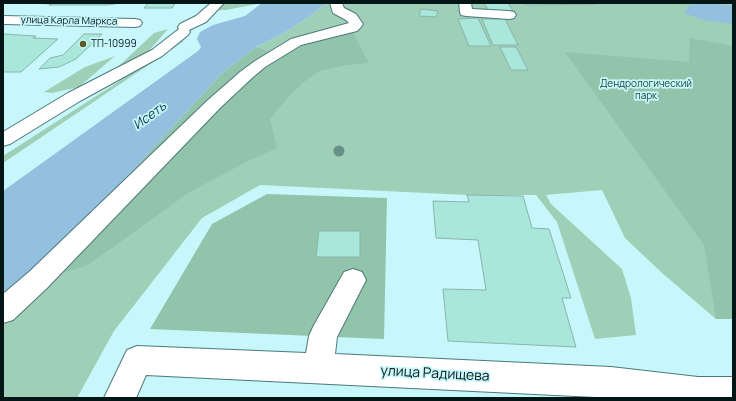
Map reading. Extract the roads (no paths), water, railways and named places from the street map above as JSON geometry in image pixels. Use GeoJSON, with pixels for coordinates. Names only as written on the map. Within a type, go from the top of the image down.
{"type":"FeatureCollection","features":[{"type":"Feature","properties":{"kind":"street"},"geometry":{"type":"LineString","coordinates":[[3,140],[74,97],[157,53],[184,29],[201,19],[218,3]]}},
{"type":"Feature","properties":{"kind":"street"},"geometry":{"type":"LineString","coordinates":[[3,311],[38,280],[214,104],[246,75],[260,64],[296,42],[352,28],[356,24],[350,17],[338,10],[336,3]]}},
{"type":"Feature","properties":{"kind":"street"},"geometry":{"type":"LineString","coordinates":[[465,3],[466,12],[509,15]]}},
{"type":"Feature","properties":{"kind":"street"},"geometry":{"type":"LineString","coordinates":[[3,11],[119,10]]}},
{"type":"Feature","properties":{"kind":"street","name":"улица Карла Маркса"},"geometry":{"type":"LineString","coordinates":[[3,20],[135,23]]}},
{"type":"Feature","properties":{"kind":"street"},"geometry":{"type":"LineString","coordinates":[[319,368],[323,336],[353,280]]}},
{"type":"Feature","properties":{"kind":"street","name":"улица Радищева"},"geometry":{"type":"LineString","coordinates":[[120,398],[137,360],[611,382],[692,395],[733,393]]}},
{"type":"Feature","properties":{"kind":"water","name":"Исеть"},"geometry":{"type":"Polygon","coordinates":[[[262,3],[326,3],[310,16],[284,33],[256,47],[222,73],[97,209],[30,273],[3,295],[3,191],[198,51],[201,47],[197,39],[200,32],[213,25],[245,16],[262,3]]]}},
{"type":"Feature","properties":{"kind":"water"},"geometry":{"type":"Polygon","coordinates":[[[701,3],[733,6],[733,24],[703,20],[684,13],[688,8],[686,6],[701,3]]]}},
{"type":"Feature","properties":{"kind":"place","name":"ТП-10999"},"geometry":{"type":"Point","coordinates":[83,44]}},
{"type":"Feature","properties":{"kind":"park label","name":"Дендрологический парк"},"geometry":{"type":"Point","coordinates":[646,90]}}]}
